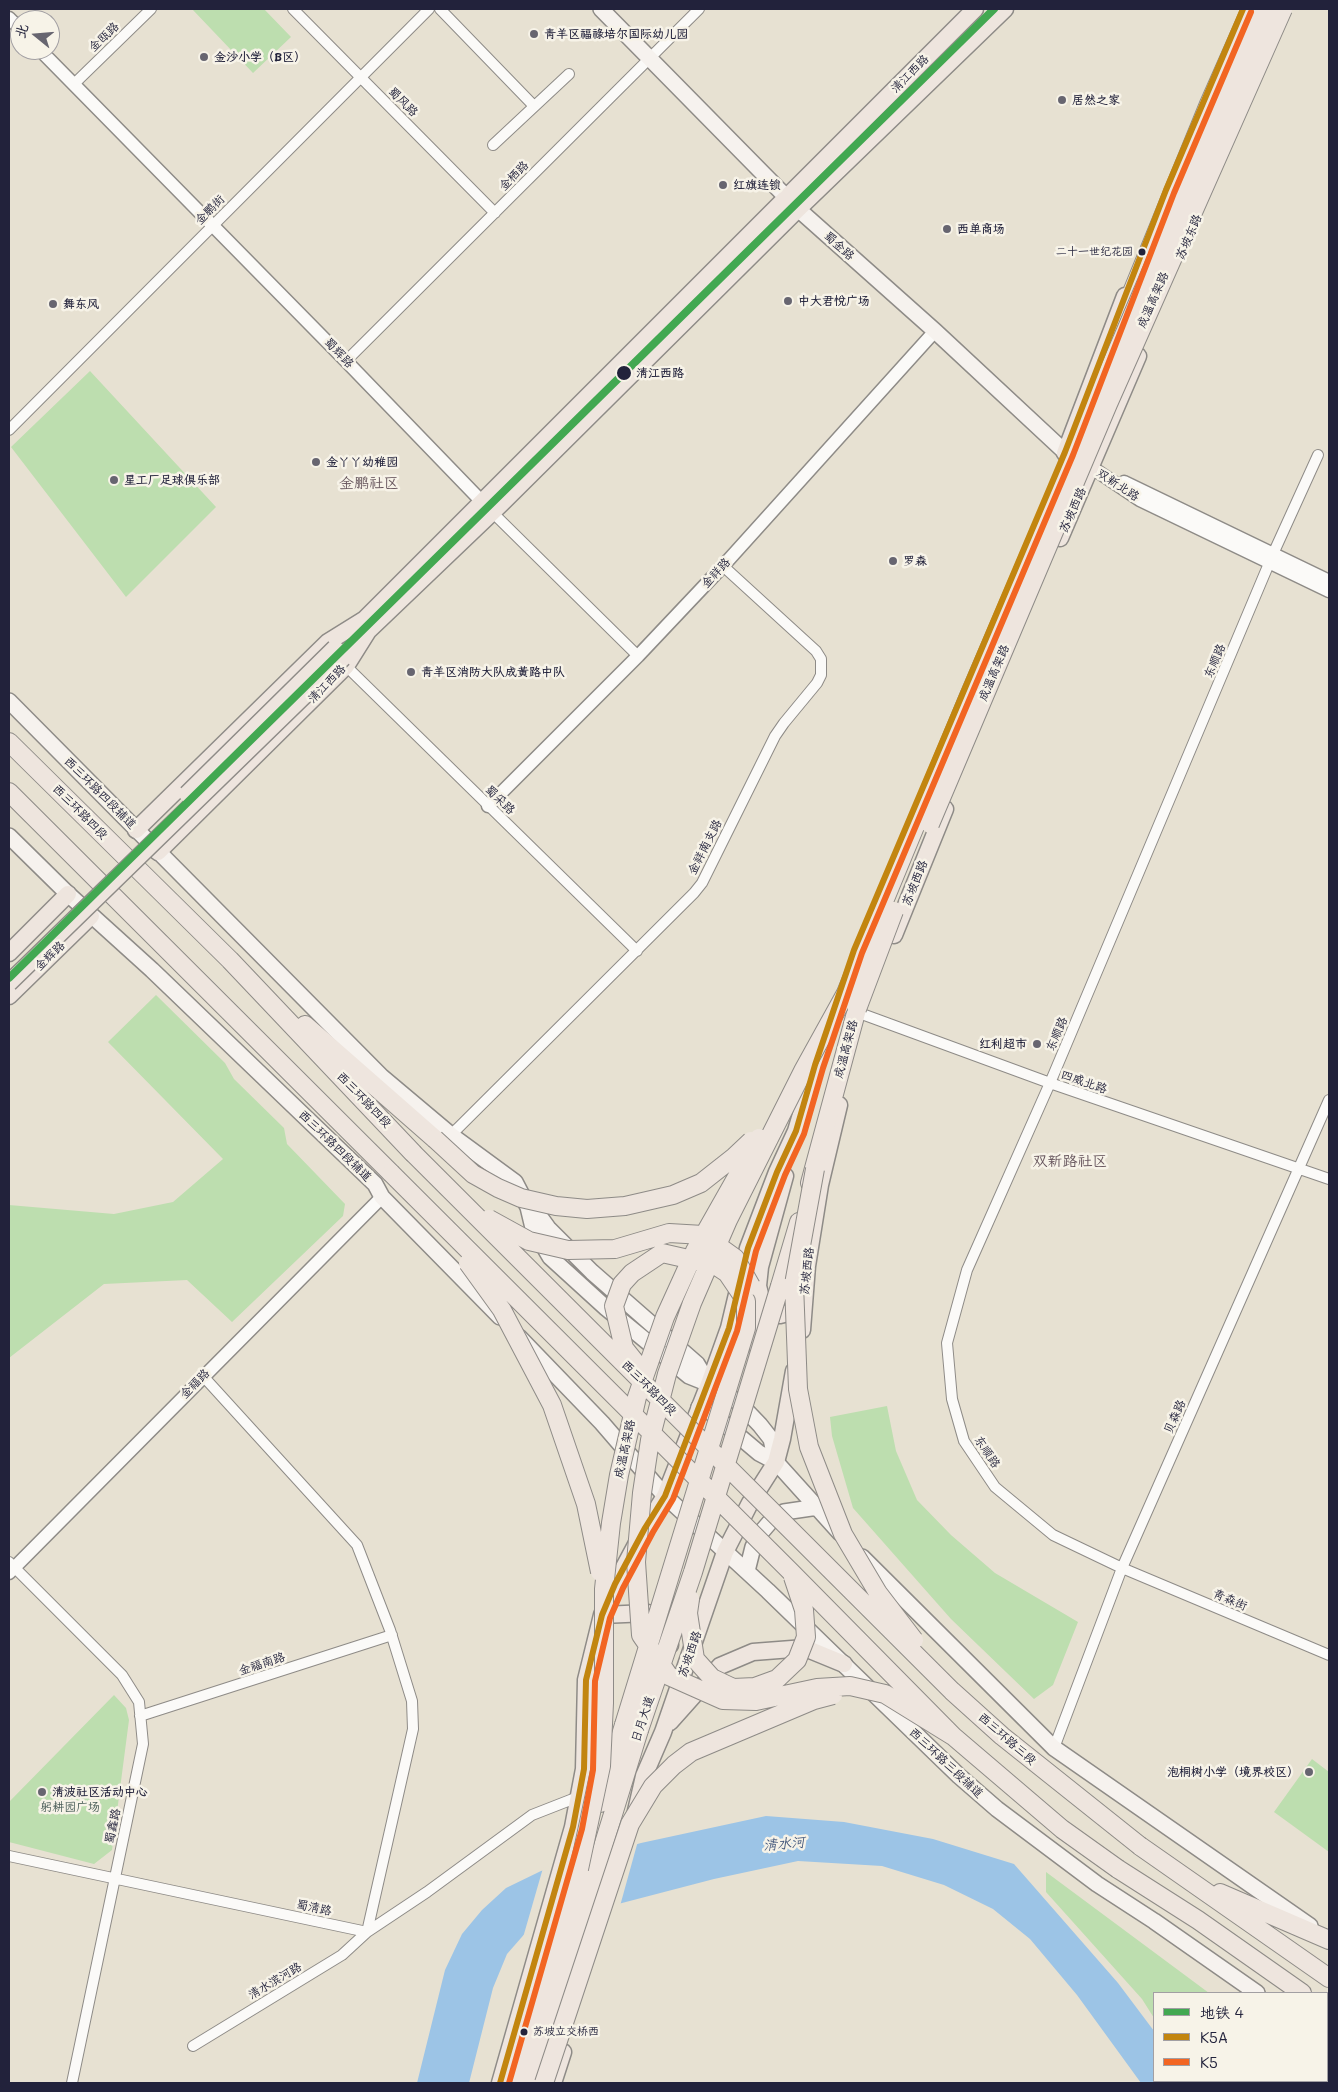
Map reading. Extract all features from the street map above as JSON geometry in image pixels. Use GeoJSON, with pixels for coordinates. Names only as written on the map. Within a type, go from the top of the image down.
{"type":"FeatureCollection","features":[{"type":"Feature","properties":{"kind":"highway"},"geometry":{"type":"LineString","coordinates":[[1110,369],[1133,290],[1209,104],[1251,9]]}},
{"type":"Feature","properties":{"kind":"highway","name":"成温高架路"},"geometry":{"type":"LineString","coordinates":[[579,1869],[601,1766],[604,1703],[604,1589],[616,1494],[637,1396],[665,1317],[695,1251],[767,1124],[804,1069],[846,993],[969,696],[1264,9]]}},
{"type":"Feature","properties":{"kind":"highway","name":"成温高架路"},"geometry":{"type":"LineString","coordinates":[[759,1357],[815,1169],[857,1008],[899,898],[1108,404],[1283,9]]}},
{"type":"Feature","properties":{"kind":"highway"},"geometry":{"type":"LineString","coordinates":[[1108,404],[1148,339],[1293,9]]}},
{"type":"Feature","properties":{"kind":"highway","name":"西三环路四段"},"geometry":{"type":"LineString","coordinates":[[9,742],[230,960],[414,1153],[719,1458]]}},
{"type":"Feature","properties":{"kind":"highway"},"geometry":{"type":"LineString","coordinates":[[9,792],[953,1736],[1062,1829],[1118,1869],[1198,1920],[1301,1992]]}},
{"type":"Feature","properties":{"kind":"highway"},"geometry":{"type":"LineString","coordinates":[[230,960],[384,1092],[443,1137],[473,1174],[521,1198],[556,1206],[587,1209],[625,1206],[664,1198],[701,1183],[734,1157],[767,1124]]}},
{"type":"Feature","properties":{"kind":"highway"},"geometry":{"type":"LineString","coordinates":[[804,1069],[728,1220],[692,1303],[667,1374],[650,1440],[642,1493],[636,1562],[641,1635],[669,1676],[723,1700],[756,1701],[817,1688],[850,1686],[882,1694],[953,1736]]}},
{"type":"Feature","properties":{"kind":"highway"},"geometry":{"type":"LineString","coordinates":[[815,1169],[794,1284],[798,1389],[809,1447],[843,1534],[878,1593],[952,1691]]}},
{"type":"Feature","properties":{"kind":"highway"},"geometry":{"type":"LineString","coordinates":[[472,1209],[529,1241],[568,1250],[615,1249],[669,1233],[704,1235],[735,1258],[751,1286],[758,1302],[759,1357]]}},
{"type":"Feature","properties":{"kind":"highway"},"geometry":{"type":"LineString","coordinates":[[439,1222],[502,1310],[552,1405],[586,1504],[604,1589]]}},
{"type":"Feature","properties":{"kind":"highway"},"geometry":{"type":"LineString","coordinates":[[515,2083],[746,1328],[746,1301],[727,1273],[715,1265],[662,1253],[632,1273],[622,1284],[614,1306],[624,1348],[674,1413]]}},
{"type":"Feature","properties":{"kind":"highway","name":"日月大道"},"geometry":{"type":"LineString","coordinates":[[530,2083],[639,1730],[693,1572],[759,1357]]}},
{"type":"Feature","properties":{"kind":"highway","name":"西三环路三段"},"geometry":{"type":"LineString","coordinates":[[719,1458],[952,1691],[1002,1736],[1140,1846],[1329,1978]]}},
{"type":"Feature","properties":{"kind":"highway"},"geometry":{"type":"LineString","coordinates":[[693,1572],[688,1613],[695,1659],[712,1678],[733,1688],[756,1687],[777,1679],[797,1660],[806,1637],[804,1610],[791,1572]]}},
{"type":"Feature","properties":{"kind":"highway"},"geometry":{"type":"LineString","coordinates":[[544,2083],[630,1824],[653,1786],[674,1765],[691,1752],[814,1700],[839,1693],[859,1691],[882,1694]]}},
{"type":"Feature","properties":{"kind":"highway"},"geometry":{"type":"LineString","coordinates":[[1185,1878],[1329,1940]]}},
{"type":"Feature","properties":{"kind":"main road","name":"蜀金路"},"geometry":{"type":"LineString","coordinates":[[601,9],[798,209],[935,331],[1065,452],[1091,467]]}},
{"type":"Feature","properties":{"kind":"main road","name":"清江西路"},"geometry":{"type":"LineString","coordinates":[[136,830],[328,642],[366,625],[486,506],[786,197],[975,9]]}},
{"type":"Feature","properties":{"kind":"main road","name":"清江西路"},"geometry":{"type":"LineString","coordinates":[[486,506],[1005,9]]}},
{"type":"Feature","properties":{"kind":"main road"},"geometry":{"type":"LineString","coordinates":[[804,1300],[792,1312],[780,1315],[772,1312],[761,1298],[758,1286],[760,1267],[815,1065],[854,950],[1065,452],[1166,190],[1244,9]]}},
{"type":"Feature","properties":{"kind":"main road","name":"苏坡东路"},"geometry":{"type":"LineString","coordinates":[[1091,467],[1220,163],[1288,9]]}},
{"type":"Feature","properties":{"kind":"main road","name":"苏坡西路"},"geometry":{"type":"LineString","coordinates":[[553,2083],[630,1839],[644,1776],[663,1732],[725,1552],[750,1503],[776,1462],[782,1440],[788,1398],[802,1333],[807,1266],[820,1185],[862,1014],[986,707],[1091,467]]}},
{"type":"Feature","properties":{"kind":"main road"},"geometry":{"type":"LineString","coordinates":[[9,983],[341,657],[366,625]]}},
{"type":"Feature","properties":{"kind":"main road","name":"清江西路"},"geometry":{"type":"LineString","coordinates":[[158,852],[341,657]]}},
{"type":"Feature","properties":{"kind":"main road"},"geometry":{"type":"LineString","coordinates":[[9,969],[341,657]]}},
{"type":"Feature","properties":{"kind":"main road","name":"西三环路四段辅道"},"geometry":{"type":"LineString","coordinates":[[9,701],[443,1137],[515,1182],[528,1207],[534,1228],[550,1257],[606,1308],[689,1376],[708,1384]]}},
{"type":"Feature","properties":{"kind":"main road","name":"西三环路四段辅道"},"geometry":{"type":"LineString","coordinates":[[9,836],[375,1184],[382,1197],[569,1388],[665,1496]]}},
{"type":"Feature","properties":{"kind":"main road"},"geometry":{"type":"LineString","coordinates":[[9,953],[68,894]]}},
{"type":"Feature","properties":{"kind":"main road","name":"金辉路"},"geometry":{"type":"LineString","coordinates":[[9,996],[91,916]]}},
{"type":"Feature","properties":{"kind":"main road"},"geometry":{"type":"LineString","coordinates":[[500,2083],[538,1945],[566,1853],[584,1769],[586,1680],[602,1615],[615,1584],[645,1528],[665,1496],[729,1328],[748,1248],[777,1172],[796,1130]]}},
{"type":"Feature","properties":{"kind":"main road"},"geometry":{"type":"LineString","coordinates":[[708,1384],[738,1402],[760,1424],[771,1439],[776,1462]]}},
{"type":"Feature","properties":{"kind":"main road"},"geometry":{"type":"LineString","coordinates":[[699,1407],[708,1410],[759,1453],[776,1462],[875,1572],[1054,1748],[1329,1940]]}},
{"type":"Feature","properties":{"kind":"main road","name":"西三环路三段辅道"},"geometry":{"type":"LineString","coordinates":[[665,1496],[747,1571],[959,1776],[998,1809],[1097,1884],[1154,1921],[1256,1992]]}},
{"type":"Feature","properties":{"kind":"main road"},"geometry":{"type":"LineString","coordinates":[[747,1571],[758,1536],[770,1522],[784,1512],[818,1507]]}},
{"type":"Feature","properties":{"kind":"main road"},"geometry":{"type":"LineString","coordinates":[[602,1615],[648,1613],[666,1620],[671,1651],[663,1732]]}},
{"type":"Feature","properties":{"kind":"main road"},"geometry":{"type":"LineString","coordinates":[[663,1732],[720,1666],[754,1652],[804,1648],[844,1664]]}},
{"type":"Feature","properties":{"kind":"street","name":"金瓯路"},"geometry":{"type":"LineString","coordinates":[[74,84],[151,9]]}},
{"type":"Feature","properties":{"kind":"street","name":"蜀风路"},"geometry":{"type":"LineString","coordinates":[[293,9],[495,212]]}},
{"type":"Feature","properties":{"kind":"street","name":"金鹏街"},"geometry":{"type":"LineString","coordinates":[[9,430],[429,9]]}},
{"type":"Feature","properties":{"kind":"street"},"geometry":{"type":"LineString","coordinates":[[440,9],[534,105]]}},
{"type":"Feature","properties":{"kind":"street","name":"金栖路"},"geometry":{"type":"LineString","coordinates":[[346,361],[699,9]]}},
{"type":"Feature","properties":{"kind":"street","name":"蜀辉路"},"geometry":{"type":"LineString","coordinates":[[50,60],[486,506],[638,656]]}},
{"type":"Feature","properties":{"kind":"street"},"geometry":{"type":"LineString","coordinates":[[493,145],[569,74]]}},
{"type":"Feature","properties":{"kind":"street","name":"金祥路"},"geometry":{"type":"LineString","coordinates":[[488,806],[638,656],[723,566],[935,331]]}},
{"type":"Feature","properties":{"kind":"street","name":"东顺路"},"geometry":{"type":"LineString","coordinates":[[1122,1568],[1053,1535],[995,1487],[964,1441],[952,1399],[947,1343],[967,1270],[1050,1083],[1318,455]]}},
{"type":"Feature","properties":{"kind":"street","name":"双新北路"},"geometry":{"type":"LineString","coordinates":[[1091,467],[1143,490],[1329,591]]}},
{"type":"Feature","properties":{"kind":"street","name":"双新北路"},"geometry":{"type":"LineString","coordinates":[[1272,559],[1329,581]]}},
{"type":"Feature","properties":{"kind":"street","name":"金祥南支路"},"geometry":{"type":"LineString","coordinates":[[443,1137],[637,951],[702,883],[775,736],[817,683],[821,675],[821,659],[816,651],[723,566]]}},
{"type":"Feature","properties":{"kind":"street","name":"蜀采路"},"geometry":{"type":"LineString","coordinates":[[341,657],[488,806],[637,951]]}},
{"type":"Feature","properties":{"kind":"street","name":"四威北路"},"geometry":{"type":"LineString","coordinates":[[862,1014],[1050,1083],[1329,1179]]}},
{"type":"Feature","properties":{"kind":"street","name":"贝森路"},"geometry":{"type":"LineString","coordinates":[[1054,1748],[1122,1568],[1329,1100]]}},
{"type":"Feature","properties":{"kind":"street","name":"金福路"},"geometry":{"type":"LineString","coordinates":[[10,1567],[382,1197]]}},
{"type":"Feature","properties":{"kind":"street"},"geometry":{"type":"LineString","coordinates":[[203,1376],[357,1545],[392,1635],[412,1701],[413,1729],[367,1932]]}},
{"type":"Feature","properties":{"kind":"street","name":"蜀鑫路"},"geometry":{"type":"LineString","coordinates":[[10,1567],[122,1675],[139,1702],[143,1744],[72,2083]]}},
{"type":"Feature","properties":{"kind":"street","name":"青森街"},"geometry":{"type":"LineString","coordinates":[[1122,1568],[1329,1655]]}},
{"type":"Feature","properties":{"kind":"street","name":"金福南路"},"geometry":{"type":"LineString","coordinates":[[140,1716],[392,1635]]}},
{"type":"Feature","properties":{"kind":"street"},"geometry":{"type":"LineString","coordinates":[[367,1932],[427,1892],[532,1815],[578,1797]]}},
{"type":"Feature","properties":{"kind":"street","name":"蜀清路"},"geometry":{"type":"LineString","coordinates":[[9,1856],[367,1932]]}},
{"type":"Feature","properties":{"kind":"street","name":"清水滨河路"},"geometry":{"type":"LineString","coordinates":[[193,2046],[342,1955],[367,1932]]}},
{"type":"Feature","properties":{"kind":"green space"},"geometry":{"type":"Polygon","coordinates":[[[192,9],[264,9],[291,37],[253,73],[192,9]]]}},
{"type":"Feature","properties":{"kind":"green space","name":"星工厂足球俱乐部"},"geometry":{"type":"Polygon","coordinates":[[[90,371],[216,507],[126,597],[11,447],[90,371]]]}},
{"type":"Feature","properties":{"kind":"green space"},"geometry":{"type":"Polygon","coordinates":[[[156,995],[225,1063],[234,1079],[284,1128],[287,1144],[345,1204],[343,1216],[232,1322],[187,1280],[104,1284],[9,1358],[9,1205],[114,1214],[173,1202],[223,1159],[108,1042],[156,995]]]}},
{"type":"Feature","properties":{"kind":"green space"},"geometry":{"type":"Polygon","coordinates":[[[887,1406],[896,1451],[917,1500],[951,1535],[995,1573],[1078,1622],[1053,1685],[1034,1699],[951,1619],[853,1508],[832,1436],[830,1417],[887,1406]]]}},
{"type":"Feature","properties":{"kind":"green space","name":"躬耕园广场"},"geometry":{"type":"Polygon","coordinates":[[[114,1695],[126,1708],[129,1720],[112,1850],[94,1864],[9,1842],[9,1802],[114,1695]]]}},
{"type":"Feature","properties":{"kind":"green space"},"geometry":{"type":"Polygon","coordinates":[[[1312,1759],[1329,1772],[1329,1852],[1274,1812],[1312,1759]]]}},
{"type":"Feature","properties":{"kind":"green space"},"geometry":{"type":"Polygon","coordinates":[[[1046,1872],[1208,1992],[1153,1992],[1153,2016],[1142,1999],[1046,1892],[1046,1872]]]}},
{"type":"Feature","properties":{"kind":"green space"},"geometry":{"type":"Polygon","coordinates":[[[1328,2082],[1329,2083],[1197,2083],[1328,2082]]]}},
{"type":"Feature","properties":{"kind":"water","name":"清水河"},"geometry":{"type":"Polygon","coordinates":[[[766,1816],[844,1822],[933,1839],[1014,1864],[1118,1983],[1153,2030],[1153,2082],[1194,2083],[1141,2083],[1077,1995],[1030,1939],[993,1909],[944,1885],[882,1866],[798,1861],[714,1879],[528,1930],[507,1954],[493,1988],[469,2083],[417,2083],[445,1970],[462,1934],[482,1910],[506,1888],[541,1871],[641,1843],[766,1816]]]}},
{"type":"Feature","properties":{"kind":"pier"},"geometry":{"type":"Polygon","coordinates":[[[638,1841],[620,1906],[529,1932],[522,1941],[543,1868],[638,1841]]]}},
{"type":"Feature","properties":{"kind":"metro line","name":"4"},"geometry":{"type":"LineString","coordinates":[[9,978],[994,9]]}},
{"type":"Feature","properties":{"kind":"transit line","name":"K5A"},"geometry":{"type":"LineString","coordinates":[[500,2083],[573,1827],[584,1769],[586,1680],[602,1615],[615,1584],[645,1528],[665,1496],[729,1328],[748,1248],[777,1172],[796,1131],[815,1065],[854,950],[1065,452],[1166,190],[1243,9]]}},
{"type":"Feature","properties":{"kind":"transit line","name":"K5"},"geometry":{"type":"LineString","coordinates":[[509,2083],[582,1829],[593,1770],[595,1681],[610,1618],[623,1588],[673,1499],[737,1331],[756,1251],[785,1175],[804,1134],[823,1068],[862,953],[1073,455],[1174,193],[1251,12]]}},
{"type":"Feature","properties":{"kind":"place","name":"青羊区福禄培尔国际幼儿园"},"geometry":{"type":"Point","coordinates":[534,34]}},
{"type":"Feature","properties":{"kind":"place","name":"金沙小学（B区）"},"geometry":{"type":"Point","coordinates":[204,57]}},
{"type":"Feature","properties":{"kind":"place","name":"居然之家"},"geometry":{"type":"Point","coordinates":[1062,100]}},
{"type":"Feature","properties":{"kind":"place","name":"红旗连锁"},"geometry":{"type":"Point","coordinates":[723,185]}},
{"type":"Feature","properties":{"kind":"place","name":"西单商场"},"geometry":{"type":"Point","coordinates":[947,229]}},
{"type":"Feature","properties":{"kind":"place","name":"二十一世纪花园"},"geometry":{"type":"Point","coordinates":[1142,252]}},
{"type":"Feature","properties":{"kind":"place","name":"中大君悦广场"},"geometry":{"type":"Point","coordinates":[788,301]}},
{"type":"Feature","properties":{"kind":"place","name":"舞东风"},"geometry":{"type":"Point","coordinates":[53,304]}},
{"type":"Feature","properties":{"kind":"place","name":"清江西路"},"geometry":{"type":"Point","coordinates":[624,373]}},
{"type":"Feature","properties":{"kind":"place","name":"金丫丫幼稚园"},"geometry":{"type":"Point","coordinates":[316,462]}},
{"type":"Feature","properties":{"kind":"place","name":"星工厂足球俱乐部"},"geometry":{"type":"Point","coordinates":[114,480]}},
{"type":"Feature","properties":{"kind":"place","name":"罗森"},"geometry":{"type":"Point","coordinates":[893,561]}},
{"type":"Feature","properties":{"kind":"place","name":"青羊区消防大队成黄路中队"},"geometry":{"type":"Point","coordinates":[411,672]}},
{"type":"Feature","properties":{"kind":"place","name":"红利超市"},"geometry":{"type":"Point","coordinates":[1037,1044]}},
{"type":"Feature","properties":{"kind":"place","name":"泡桐树小学（境界校区）"},"geometry":{"type":"Point","coordinates":[1309,1772]}},
{"type":"Feature","properties":{"kind":"place","name":"清波社区活动中心"},"geometry":{"type":"Point","coordinates":[42,1792]}},
{"type":"Feature","properties":{"kind":"place","name":"苏坡立交桥西"},"geometry":{"type":"Point","coordinates":[524,2032]}},
{"type":"Feature","properties":{"kind":"district","name":"金鹏社区"},"geometry":{"type":"Point","coordinates":[369,483]}},
{"type":"Feature","properties":{"kind":"district","name":"双新路社区"},"geometry":{"type":"Point","coordinates":[1070,1161]}}]}
